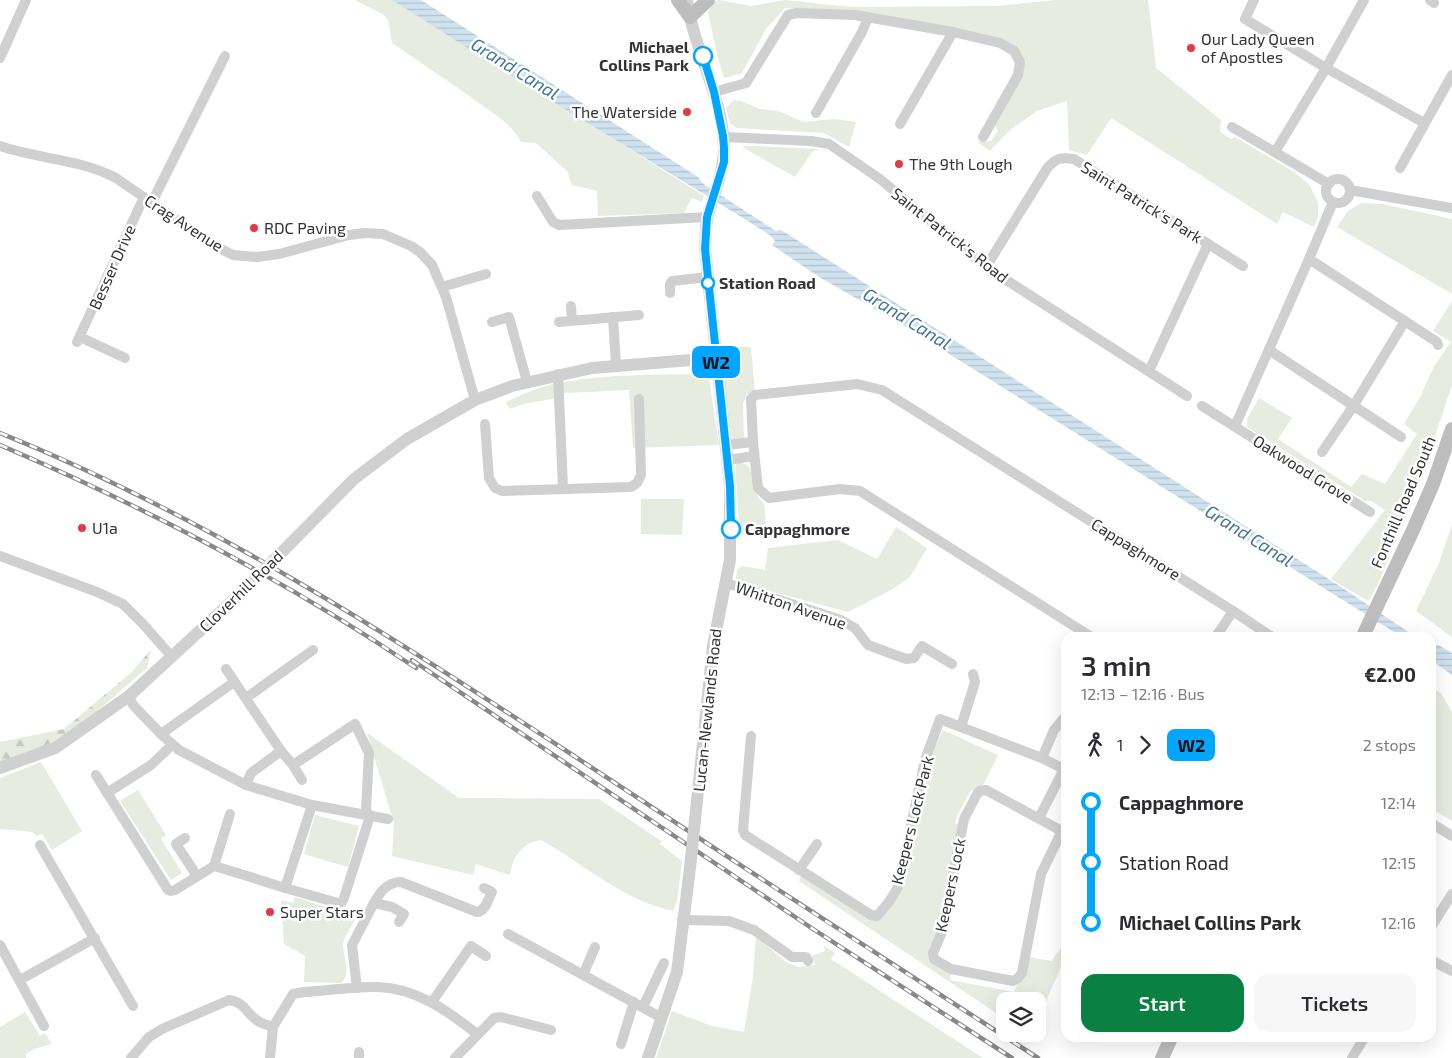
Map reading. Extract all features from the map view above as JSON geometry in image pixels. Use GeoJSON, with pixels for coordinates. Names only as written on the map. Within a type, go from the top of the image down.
{"type":"FeatureCollection","features":[{"type":"Feature","properties":{"kind":"main road"},"geometry":{"type":"LineString","coordinates":[[678,0],[690,17],[708,0]]}},
{"type":"Feature","properties":{"kind":"main road","name":"Fonthill Road South"},"geometry":{"type":"LineString","coordinates":[[1365,632],[1432,487],[1452,429]]}},
{"type":"Feature","properties":{"kind":"main road"},"geometry":{"type":"LineString","coordinates":[[1162,1058],[1169,1042]]}},
{"type":"Feature","properties":{"kind":"street"},"geometry":{"type":"LineString","coordinates":[[0,58],[26,0]]}},
{"type":"Feature","properties":{"kind":"street","name":"Lucan-Newlands Road"},"geometry":{"type":"LineString","coordinates":[[648,1058],[677,972],[690,868],[713,646],[730,554],[728,460],[705,249],[707,217],[724,162],[723,136],[714,92],[690,17],[687,0]]}},
{"type":"Feature","properties":{"kind":"street"},"geometry":{"type":"LineString","coordinates":[[1254,0],[1245,19],[1326,68],[1424,123]]}},
{"type":"Feature","properties":{"kind":"street"},"geometry":{"type":"LineString","coordinates":[[1275,152],[1326,68],[1364,0]]}},
{"type":"Feature","properties":{"kind":"street"},"geometry":{"type":"LineString","coordinates":[[714,92],[746,83],[788,15],[797,12],[868,17],[953,32],[1000,43],[1014,51],[1020,62],[1018,75],[983,137]]}},
{"type":"Feature","properties":{"kind":"street"},"geometry":{"type":"LineString","coordinates":[[816,113],[862,32],[868,17]]}},
{"type":"Feature","properties":{"kind":"street"},"geometry":{"type":"LineString","coordinates":[[900,124],[953,32]]}},
{"type":"Feature","properties":{"kind":"street","name":"Besser Drive"},"geometry":{"type":"LineString","coordinates":[[125,358],[79,340],[148,200],[225,56]]}},
{"type":"Feature","properties":{"kind":"street"},"geometry":{"type":"LineString","coordinates":[[1400,168],[1452,75]]}},
{"type":"Feature","properties":{"kind":"street"},"geometry":{"type":"LineString","coordinates":[[1232,128],[1329,184]]}},
{"type":"Feature","properties":{"kind":"street","name":"Saint Patrick's Road"},"geometry":{"type":"LineString","coordinates":[[723,136],[810,141],[829,144],[880,179],[986,267],[1187,396]]}},
{"type":"Feature","properties":{"kind":"street","name":"Crag Avenue"},"geometry":{"type":"LineString","coordinates":[[0,146],[100,170],[116,178],[213,245],[233,255],[257,257],[279,254],[358,233],[383,234],[403,241],[420,252],[432,265],[442,287],[474,400]]}},
{"type":"Feature","properties":{"kind":"street","name":"Saint Patrick's Park"},"geometry":{"type":"LineString","coordinates":[[986,267],[1048,167],[1056,159],[1063,157],[1074,159],[1243,266]]}},
{"type":"Feature","properties":{"kind":"street"},"geometry":{"type":"LineString","coordinates":[[1339,180],[1346,183],[1350,190],[1348,197],[1343,202],[1333,202],[1326,194],[1329,184],[1339,180]]}},
{"type":"Feature","properties":{"kind":"street"},"geometry":{"type":"LineString","coordinates":[[1350,190],[1452,208]]}},
{"type":"Feature","properties":{"kind":"street"},"geometry":{"type":"LineString","coordinates":[[537,196],[553,222],[559,224],[707,217]]}},
{"type":"Feature","properties":{"kind":"street","name":"Oakwood Grove"},"geometry":{"type":"LineString","coordinates":[[1235,426],[1333,202]]}},
{"type":"Feature","properties":{"kind":"street","name":"Saint Patrick's Park"},"geometry":{"type":"LineString","coordinates":[[1149,371],[1208,244]]}},
{"type":"Feature","properties":{"kind":"street"},"geometry":{"type":"LineString","coordinates":[[1309,259],[1437,342],[1438,345]]}},
{"type":"Feature","properties":{"kind":"street"},"geometry":{"type":"LineString","coordinates":[[442,287],[486,274]]}},
{"type":"Feature","properties":{"kind":"street"},"geometry":{"type":"LineString","coordinates":[[670,293],[672,281],[708,277]]}},
{"type":"Feature","properties":{"kind":"street"},"geometry":{"type":"LineString","coordinates":[[571,306],[572,320]]}},
{"type":"Feature","properties":{"kind":"street"},"geometry":{"type":"LineString","coordinates":[[559,322],[639,315]]}},
{"type":"Feature","properties":{"kind":"street"},"geometry":{"type":"LineString","coordinates":[[613,317],[616,365]]}},
{"type":"Feature","properties":{"kind":"street"},"geometry":{"type":"LineString","coordinates":[[492,322],[508,318],[527,382]]}},
{"type":"Feature","properties":{"kind":"street","name":"Oakwood Grove"},"geometry":{"type":"LineString","coordinates":[[1322,452],[1354,405],[1405,321]]}},
{"type":"Feature","properties":{"kind":"street"},"geometry":{"type":"LineString","coordinates":[[1269,350],[1401,437]]}},
{"type":"Feature","properties":{"kind":"street"},"geometry":{"type":"LineString","coordinates":[[474,400],[512,386],[558,374],[592,368],[716,358]]}},
{"type":"Feature","properties":{"kind":"street"},"geometry":{"type":"LineString","coordinates":[[558,374],[563,488]]}},
{"type":"Feature","properties":{"kind":"street","name":"Cappaghmore"},"geometry":{"type":"LineString","coordinates":[[1083,632],[860,491],[840,489],[769,498],[758,488],[750,406],[754,395],[857,384],[882,390],[1233,612]]}},
{"type":"Feature","properties":{"kind":"street"},"geometry":{"type":"LineString","coordinates":[[485,424],[489,478],[495,488],[502,491],[631,487],[637,483],[641,476],[639,399]]}},
{"type":"Feature","properties":{"kind":"street","name":"Cloverhill Road"},"geometry":{"type":"LineString","coordinates":[[0,768],[55,748],[129,696],[254,581],[354,479],[407,439],[474,400]]}},
{"type":"Feature","properties":{"kind":"street","name":"Oakwood Grove"},"geometry":{"type":"LineString","coordinates":[[1202,406],[1370,512]]}},
{"type":"Feature","properties":{"kind":"street"},"geometry":{"type":"LineString","coordinates":[[726,445],[753,442]]}},
{"type":"Feature","properties":{"kind":"street"},"geometry":{"type":"LineString","coordinates":[[728,460],[754,456]]}},
{"type":"Feature","properties":{"kind":"street"},"geometry":{"type":"LineString","coordinates":[[0,556],[97,592],[122,604],[143,624],[172,657]]}},
{"type":"Feature","properties":{"kind":"street","name":"Whitton Avenue"},"geometry":{"type":"LineString","coordinates":[[726,583],[841,620],[855,628],[868,645],[906,659],[914,658],[922,646],[952,664]]}},
{"type":"Feature","properties":{"kind":"street"},"geometry":{"type":"LineString","coordinates":[[1218,632],[1233,612],[1264,632]]}},
{"type":"Feature","properties":{"kind":"street"},"geometry":{"type":"LineString","coordinates":[[246,698],[313,650]]}},
{"type":"Feature","properties":{"kind":"street"},"geometry":{"type":"LineString","coordinates":[[226,669],[302,780]]}},
{"type":"Feature","properties":{"kind":"street"},"geometry":{"type":"LineString","coordinates":[[973,674],[975,682],[961,727],[1042,758],[1061,768]]}},
{"type":"Feature","properties":{"kind":"street"},"geometry":{"type":"LineString","coordinates":[[161,734],[234,682]]}},
{"type":"Feature","properties":{"kind":"street"},"geometry":{"type":"LineString","coordinates":[[129,696],[133,704],[172,744],[246,785],[312,805],[388,820]]}},
{"type":"Feature","properties":{"kind":"street","name":"Keepers Lock Park"},"geometry":{"type":"LineString","coordinates":[[751,736],[743,830],[745,835],[871,916],[877,916],[898,887],[925,760],[940,719],[961,727]]}},
{"type":"Feature","properties":{"kind":"street"},"geometry":{"type":"LineString","coordinates":[[1042,758],[1054,730],[1061,722]]}},
{"type":"Feature","properties":{"kind":"street"},"geometry":{"type":"LineString","coordinates":[[293,765],[355,724],[369,753],[366,810],[370,816]]}},
{"type":"Feature","properties":{"kind":"street"},"geometry":{"type":"LineString","coordinates":[[107,793],[151,765],[172,744]]}},
{"type":"Feature","properties":{"kind":"street"},"geometry":{"type":"LineString","coordinates":[[246,785],[251,773],[281,751]]}},
{"type":"Feature","properties":{"kind":"street"},"geometry":{"type":"LineString","coordinates":[[96,775],[171,892],[214,866],[230,814]]}},
{"type":"Feature","properties":{"kind":"street"},"geometry":{"type":"LineString","coordinates":[[1039,818],[1061,777]]}},
{"type":"Feature","properties":{"kind":"street","name":"Keepers Lock"},"geometry":{"type":"LineString","coordinates":[[986,790],[1039,818],[1058,829],[1060,837],[1040,874],[1022,973],[1013,981],[951,969],[934,959],[932,953],[942,932],[964,819],[977,794],[980,791],[986,790]]}},
{"type":"Feature","properties":{"kind":"street"},"geometry":{"type":"LineString","coordinates":[[285,888],[312,805]]}},
{"type":"Feature","properties":{"kind":"street"},"geometry":{"type":"LineString","coordinates":[[214,866],[285,888],[342,902],[370,816]]}},
{"type":"Feature","properties":{"kind":"street"},"geometry":{"type":"LineString","coordinates":[[1436,826],[1452,836]]}},
{"type":"Feature","properties":{"kind":"street"},"geometry":{"type":"LineString","coordinates":[[185,838],[176,844],[197,876]]}},
{"type":"Feature","properties":{"kind":"street"},"geometry":{"type":"LineString","coordinates":[[799,870],[816,844]]}},
{"type":"Feature","properties":{"kind":"street"},"geometry":{"type":"LineString","coordinates":[[40,845],[133,1006]]}},
{"type":"Feature","properties":{"kind":"street"},"geometry":{"type":"LineString","coordinates":[[357,988],[352,945],[383,889],[391,884],[401,882],[481,912],[492,892],[484,888]]}},
{"type":"Feature","properties":{"kind":"street"},"geometry":{"type":"LineString","coordinates":[[1436,922],[1448,906],[1452,894]]}},
{"type":"Feature","properties":{"kind":"street"},"geometry":{"type":"LineString","coordinates":[[374,903],[392,907],[404,914],[399,922]]}},
{"type":"Feature","properties":{"kind":"street"},"geometry":{"type":"LineString","coordinates":[[682,920],[729,920],[754,930],[792,957],[806,957],[808,962]]}},
{"type":"Feature","properties":{"kind":"street"},"geometry":{"type":"LineString","coordinates":[[508,934],[662,1018]]}},
{"type":"Feature","properties":{"kind":"street"},"geometry":{"type":"LineString","coordinates":[[20,980],[95,938]]}},
{"type":"Feature","properties":{"kind":"street"},"geometry":{"type":"LineString","coordinates":[[0,946],[44,1026]]}},
{"type":"Feature","properties":{"kind":"street"},"geometry":{"type":"LineString","coordinates":[[432,1002],[471,946],[486,956]]}},
{"type":"Feature","properties":{"kind":"street"},"geometry":{"type":"LineString","coordinates":[[583,976],[595,947]]}},
{"type":"Feature","properties":{"kind":"street"},"geometry":{"type":"LineString","coordinates":[[621,1044],[639,1005],[664,963]]}},
{"type":"Feature","properties":{"kind":"street"},"geometry":{"type":"LineString","coordinates":[[1436,963],[1452,971]]}},
{"type":"Feature","properties":{"kind":"street"},"geometry":{"type":"LineString","coordinates":[[270,1058],[273,1027],[293,994],[304,992],[377,987],[398,989],[418,995],[432,1002],[477,1034]]}},
{"type":"Feature","properties":{"kind":"street"},"geometry":{"type":"LineString","coordinates":[[131,1058],[149,1037],[162,1029],[229,1000],[236,1000],[257,1021],[273,1027]]}},
{"type":"Feature","properties":{"kind":"street"},"geometry":{"type":"LineString","coordinates":[[455,1058],[494,1018],[501,1017],[551,1030]]}},
{"type":"Feature","properties":{"kind":"street"},"geometry":{"type":"LineString","coordinates":[[1352,1058],[1362,1042]]}},
{"type":"Feature","properties":{"kind":"green space"},"geometry":{"type":"Polygon","coordinates":[[[355,0],[392,0],[704,196],[702,202],[692,198],[684,213],[598,216],[597,191],[572,185],[567,171],[536,143],[521,142],[513,130],[497,116],[392,43],[388,20],[384,15],[355,0]]]}},
{"type":"Feature","properties":{"kind":"green space"},"geometry":{"type":"Polygon","coordinates":[[[719,0],[751,6],[784,0],[852,7],[995,6],[1056,0],[1148,0],[1156,68],[1221,120],[1220,132],[1231,139],[1235,137],[1294,172],[1309,184],[1318,202],[1318,217],[1314,227],[1283,212],[1277,224],[1111,118],[1087,155],[1069,150],[1067,101],[1037,111],[1010,130],[990,151],[978,142],[991,141],[998,131],[995,126],[1023,74],[1009,47],[868,14],[785,8],[766,29],[742,73],[724,78],[708,13],[712,3],[719,0]]]}},
{"type":"Feature","properties":{"kind":"green space"},"geometry":{"type":"Polygon","coordinates":[[[734,100],[760,109],[778,111],[804,122],[833,119],[856,122],[849,147],[824,133],[737,128],[730,124],[726,108],[734,100]]]}},
{"type":"Feature","properties":{"kind":"green space"},"geometry":{"type":"Polygon","coordinates":[[[742,147],[820,149],[813,151],[795,177],[742,147]]]}},
{"type":"Feature","properties":{"kind":"green space"},"geometry":{"type":"Polygon","coordinates":[[[1361,203],[1383,204],[1452,219],[1452,294],[1337,227],[1348,211],[1361,203]]]}},
{"type":"Feature","properties":{"kind":"green space"},"geometry":{"type":"Polygon","coordinates":[[[1452,301],[1452,385],[1418,488],[1377,586],[1368,601],[1331,579],[1385,510],[1371,501],[1365,501],[1247,427],[1247,419],[1259,398],[1292,418],[1278,439],[1351,487],[1362,474],[1385,484],[1417,434],[1404,424],[1420,397],[1434,366],[1451,342],[1433,331],[1452,301]]]}},
{"type":"Feature","properties":{"kind":"green space"},"geometry":{"type":"Polygon","coordinates":[[[727,347],[751,347],[755,392],[747,394],[743,403],[744,439],[733,441],[724,382],[727,347]]]}},
{"type":"Feature","properties":{"kind":"green space"},"geometry":{"type":"Polygon","coordinates":[[[632,375],[707,375],[710,384],[719,445],[633,448],[629,390],[565,393],[552,399],[523,404],[510,409],[506,402],[542,387],[581,379],[632,375]]]}},
{"type":"Feature","properties":{"kind":"green space"},"geometry":{"type":"Polygon","coordinates":[[[738,463],[749,467],[755,491],[764,503],[767,537],[740,534],[735,465],[738,463]]]}},
{"type":"Feature","properties":{"kind":"green space"},"geometry":{"type":"Polygon","coordinates":[[[641,499],[684,499],[682,535],[641,534],[641,499]]]}},
{"type":"Feature","properties":{"kind":"green space"},"geometry":{"type":"Polygon","coordinates":[[[1452,525],[1452,637],[1416,611],[1439,563],[1452,525]]]}},
{"type":"Feature","properties":{"kind":"green space"},"geometry":{"type":"Polygon","coordinates":[[[896,527],[927,548],[910,577],[891,590],[848,612],[762,589],[736,579],[737,570],[742,566],[765,570],[768,548],[838,540],[877,559],[896,527]]]}},
{"type":"Feature","properties":{"kind":"green space"},"geometry":{"type":"Polygon","coordinates":[[[151,649],[147,668],[88,719],[49,744],[0,764],[0,742],[64,729],[133,671],[151,649]]]}},
{"type":"Feature","properties":{"kind":"green space"},"geometry":{"type":"Polygon","coordinates":[[[1436,690],[1441,693],[1452,712],[1452,821],[1436,811],[1436,690]]]}},
{"type":"Feature","properties":{"kind":"green space"},"geometry":{"type":"Polygon","coordinates":[[[943,730],[998,755],[983,785],[971,790],[957,816],[955,823],[958,825],[938,932],[929,948],[929,956],[951,973],[950,980],[1014,992],[996,992],[996,1013],[799,881],[801,876],[869,919],[890,906],[930,756],[943,730]]]}},
{"type":"Feature","properties":{"kind":"green space"},"geometry":{"type":"Polygon","coordinates":[[[367,733],[459,798],[599,799],[661,841],[660,844],[682,861],[677,901],[673,911],[655,906],[621,890],[541,840],[528,844],[519,852],[513,862],[510,875],[476,864],[473,875],[392,856],[394,823],[367,733]]]}},
{"type":"Feature","properties":{"kind":"green space"},"geometry":{"type":"Polygon","coordinates":[[[41,762],[82,831],[52,850],[42,834],[37,836],[32,832],[0,829],[0,778],[41,762]]]}},
{"type":"Feature","properties":{"kind":"green space"},"geometry":{"type":"Polygon","coordinates":[[[138,790],[166,835],[161,839],[182,873],[171,880],[120,801],[138,790]]]}},
{"type":"Feature","properties":{"kind":"green space"},"geometry":{"type":"Polygon","coordinates":[[[315,815],[359,826],[348,867],[304,854],[315,815]]]}},
{"type":"Feature","properties":{"kind":"green space"},"geometry":{"type":"Polygon","coordinates":[[[295,897],[357,917],[348,931],[343,945],[346,975],[341,983],[304,982],[305,956],[284,944],[281,900],[293,903],[295,897]]]}},
{"type":"Feature","properties":{"kind":"green space"},"geometry":{"type":"Polygon","coordinates":[[[756,935],[784,961],[798,967],[816,965],[811,956],[825,951],[824,946],[835,953],[831,959],[983,1058],[656,1058],[672,1011],[712,1026],[744,1032],[753,977],[756,935]]]}},
{"type":"Feature","properties":{"kind":"green space"},"geometry":{"type":"Polygon","coordinates":[[[1061,948],[1061,967],[1046,1001],[1046,992],[1014,992],[1029,957],[1052,961],[1061,948]]]}},
{"type":"Feature","properties":{"kind":"green space"},"geometry":{"type":"Polygon","coordinates":[[[25,1012],[40,1036],[45,1033],[52,1044],[34,1049],[26,1054],[26,1058],[0,1058],[0,1027],[25,1012]]]}},
{"type":"Feature","properties":{"kind":"water","name":"Grand Canal"},"geometry":{"type":"Polygon","coordinates":[[[392,0],[421,0],[698,177],[705,185],[776,231],[781,230],[786,233],[1338,585],[1408,632],[1394,632],[903,325],[819,277],[772,245],[775,241],[770,235],[532,89],[392,0]]]}},
{"type":"Feature","properties":{"kind":"water"},"geometry":{"type":"Polygon","coordinates":[[[1436,645],[1452,653],[1452,675],[1436,664],[1436,645]]]}},
{"type":"Feature","properties":{"kind":"railway"},"geometry":{"type":"LineString","coordinates":[[0,433],[75,465],[148,500],[292,578],[362,620],[500,707],[1038,1058]]}},
{"type":"Feature","properties":{"kind":"railway"},"geometry":{"type":"LineString","coordinates":[[0,445],[108,494],[213,547],[316,605],[416,668]]}},
{"type":"Feature","properties":{"kind":"railway"},"geometry":{"type":"LineString","coordinates":[[412,660],[813,929],[1012,1058]]}},
{"type":"Feature","properties":{"kind":"bus line","name":"W2"},"geometry":{"type":"LineString","coordinates":[[703,56],[714,92],[724,148],[724,162],[707,217],[705,249],[730,486],[731,529]]}},
{"type":"Feature","properties":{"kind":"place","name":"Our Lady Queen of Apostles"},"geometry":{"type":"Point","coordinates":[1191,48]}},
{"type":"Feature","properties":{"kind":"place","name":"Michael Collins Park"},"geometry":{"type":"Point","coordinates":[703,56]}},
{"type":"Feature","properties":{"kind":"place","name":"The Waterside"},"geometry":{"type":"Point","coordinates":[687,112]}},
{"type":"Feature","properties":{"kind":"place","name":"The 9th Lough"},"geometry":{"type":"Point","coordinates":[899,164]}},
{"type":"Feature","properties":{"kind":"place","name":"RDC Paving"},"geometry":{"type":"Point","coordinates":[254,228]}},
{"type":"Feature","properties":{"kind":"place","name":"Station Road"},"geometry":{"type":"Point","coordinates":[708,283]}},
{"type":"Feature","properties":{"kind":"place","name":"U1a"},"geometry":{"type":"Point","coordinates":[82,528]}},
{"type":"Feature","properties":{"kind":"place","name":"Cappaghmore"},"geometry":{"type":"Point","coordinates":[731,529]}},
{"type":"Feature","properties":{"kind":"place","name":"Super Stars"},"geometry":{"type":"Point","coordinates":[270,912]}}]}
